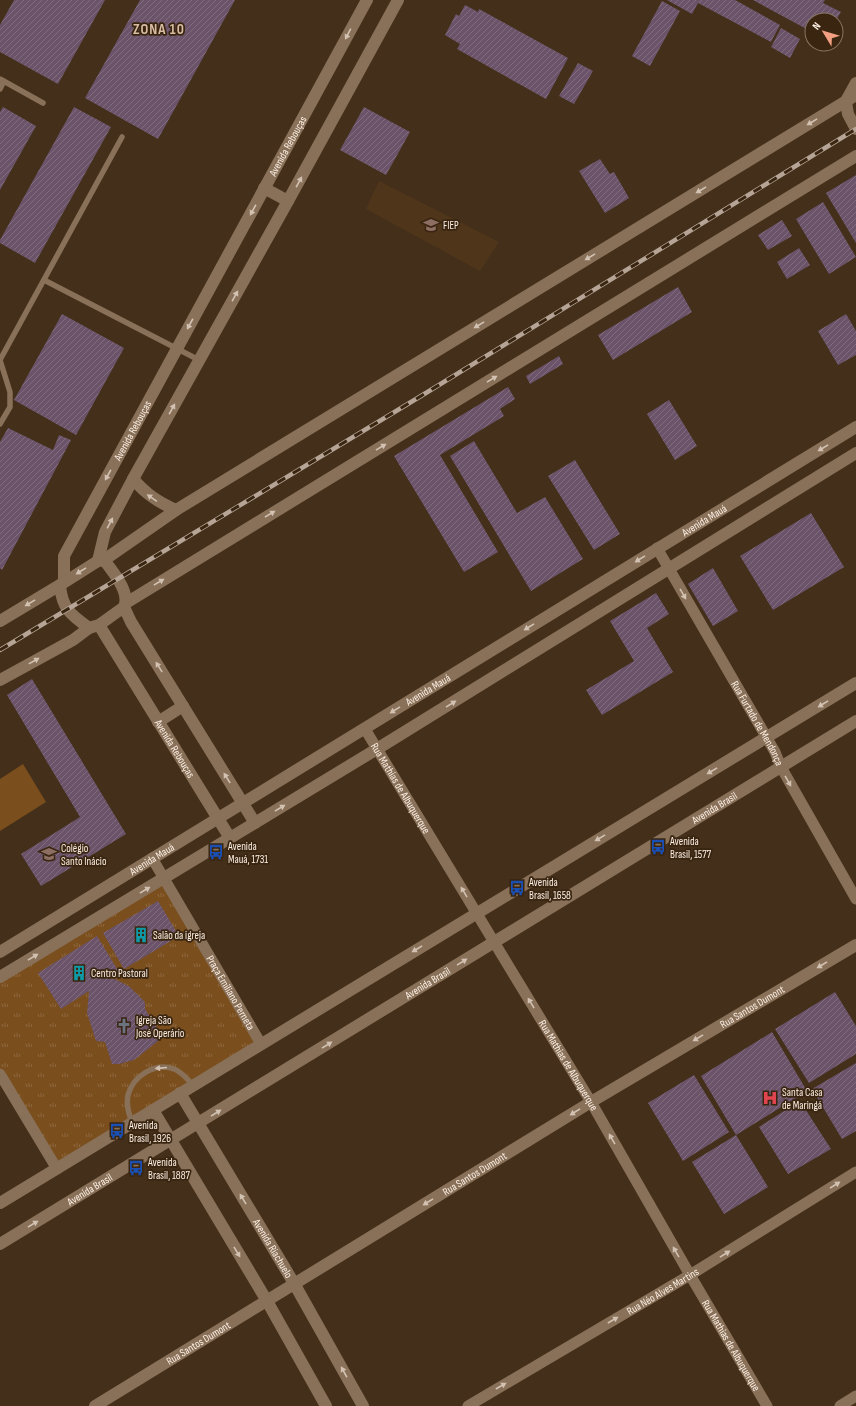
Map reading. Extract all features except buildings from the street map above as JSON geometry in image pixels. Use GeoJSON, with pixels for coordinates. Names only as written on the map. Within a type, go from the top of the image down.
{"type":"FeatureCollection","features":[{"type":"Feature","properties":{"kind":"main road","name":"Avenida Rebouças"},"geometry":{"type":"LineString","coordinates":[[230,838],[158,722],[90,625],[71,615],[64,604],[62,587],[64,556],[366,0]]}},
{"type":"Feature","properties":{"kind":"main road"},"geometry":{"type":"LineString","coordinates":[[255,823],[183,706],[104,562],[105,532],[398,0]]}},
{"type":"Feature","properties":{"kind":"main road"},"geometry":{"type":"LineString","coordinates":[[856,82],[848,114],[856,129]]}},
{"type":"Feature","properties":{"kind":"main road"},"geometry":{"type":"LineString","coordinates":[[0,621],[104,562],[176,510],[851,99]]}},
{"type":"Feature","properties":{"kind":"main road"},"geometry":{"type":"LineString","coordinates":[[0,680],[73,640],[90,625],[125,601],[856,156]]}},
{"type":"Feature","properties":{"kind":"main road"},"geometry":{"type":"LineString","coordinates":[[264,188],[288,202]]}},
{"type":"Feature","properties":{"kind":"main road","name":"Avenida Mauá"},"geometry":{"type":"LineString","coordinates":[[0,952],[856,427]]}},
{"type":"Feature","properties":{"kind":"main road","name":"Avenida Mauá"},"geometry":{"type":"LineString","coordinates":[[0,977],[377,749],[856,453]]}},
{"type":"Feature","properties":{"kind":"main road"},"geometry":{"type":"LineString","coordinates":[[133,479],[143,491],[154,500],[176,510]]}},
{"type":"Feature","properties":{"kind":"main road"},"geometry":{"type":"LineString","coordinates":[[0,1203],[856,683]]}},
{"type":"Feature","properties":{"kind":"main road"},"geometry":{"type":"LineString","coordinates":[[158,722],[183,706]]}},
{"type":"Feature","properties":{"kind":"main road","name":"Avenida Brasil"},"geometry":{"type":"LineString","coordinates":[[0,1244],[856,722]]}},
{"type":"Feature","properties":{"kind":"main road","name":"Rua Santos Dumont"},"geometry":{"type":"LineString","coordinates":[[95,1406],[266,1301],[295,1285],[591,1102],[856,945]]}},
{"type":"Feature","properties":{"kind":"main road","name":"Avenida Riachuelo"},"geometry":{"type":"LineString","coordinates":[[180,1093],[295,1285],[363,1406]]}},
{"type":"Feature","properties":{"kind":"main road"},"geometry":{"type":"LineString","coordinates":[[153,1110],[326,1406]]}},
{"type":"Feature","properties":{"kind":"street","name":"Rua Furtado de Mendonça"},"geometry":{"type":"LineString","coordinates":[[657,548],[767,738],[781,767],[856,898]]}},
{"type":"Feature","properties":{"kind":"street","name":"Rua Mathias de Albuquerque"},"geometry":{"type":"LineString","coordinates":[[365,728],[591,1102],[690,1276],[767,1406]]}},
{"type":"Feature","properties":{"kind":"street","name":"Praça Emiliano Perneta"},"geometry":{"type":"LineString","coordinates":[[152,858],[261,1044]]}},
{"type":"Feature","properties":{"kind":"street"},"geometry":{"type":"LineString","coordinates":[[0,1074],[57,1169]]}},
{"type":"Feature","properties":{"kind":"street","name":"Rua Néo Alves Martins"},"geometry":{"type":"LineString","coordinates":[[468,1406],[690,1276],[856,1172]]}},
{"type":"Feature","properties":{"kind":"street"},"geometry":{"type":"LineString","coordinates":[[840,1406],[856,1396]]}},
{"type":"Feature","properties":{"kind":"lane"},"geometry":{"type":"LineString","coordinates":[[0,89],[2,80],[43,103]]}},
{"type":"Feature","properties":{"kind":"lane"},"geometry":{"type":"LineString","coordinates":[[0,424],[10,407],[10,392],[0,360],[122,137]]}},
{"type":"Feature","properties":{"kind":"lane"},"geometry":{"type":"LineString","coordinates":[[44,280],[199,360]]}},
{"type":"Feature","properties":{"kind":"lane"},"geometry":{"type":"LineString","coordinates":[[132,1123],[128,1109],[128,1096],[135,1081],[146,1071],[162,1067],[175,1070],[193,1085]]}},
{"type":"Feature","properties":{"kind":"shaded area","name":"FIEP"},"geometry":{"type":"Polygon","coordinates":[[[379,181],[499,242],[480,271],[366,209],[379,181]]]}},
{"type":"Feature","properties":{"kind":"green space"},"geometry":{"type":"Polygon","coordinates":[[[23,764],[46,802],[0,831],[0,779],[23,764]]]}},
{"type":"Feature","properties":{"kind":"green space"},"geometry":{"type":"Polygon","coordinates":[[[164,878],[261,1044],[57,1169],[0,1074],[0,977],[164,878]]]}},
{"type":"Feature","properties":{"kind":"railway"},"geometry":{"type":"LineString","coordinates":[[0,650],[421,396],[856,129]]}},
{"type":"Feature","properties":{"kind":"place","name":"FIEP"},"geometry":{"type":"Point","coordinates":[431,225]}},
{"type":"Feature","properties":{"kind":"place","name":"Avenida Brasil, 1577"},"geometry":{"type":"Point","coordinates":[658,847]}},
{"type":"Feature","properties":{"kind":"place","name":"Avenida Mauá, 1731"},"geometry":{"type":"Point","coordinates":[216,852]}},
{"type":"Feature","properties":{"kind":"place","name":"Colégio Santo Inácio"},"geometry":{"type":"Point","coordinates":[49,854]}},
{"type":"Feature","properties":{"kind":"place","name":"Avenida Brasil, 1658"},"geometry":{"type":"Point","coordinates":[517,888]}},
{"type":"Feature","properties":{"kind":"place","name":"Salão da igreja"},"geometry":{"type":"Point","coordinates":[141,935]}},
{"type":"Feature","properties":{"kind":"place","name":"Centro Pastoral"},"geometry":{"type":"Point","coordinates":[79,973]}},
{"type":"Feature","properties":{"kind":"place","name":"Igreja São José Operário"},"geometry":{"type":"Point","coordinates":[124,1026]}},
{"type":"Feature","properties":{"kind":"place","name":"Santa Casa de Maringá"},"geometry":{"type":"Point","coordinates":[770,1098]}},
{"type":"Feature","properties":{"kind":"place","name":"Avenida Brasil, 1926"},"geometry":{"type":"Point","coordinates":[117,1131]}},
{"type":"Feature","properties":{"kind":"place","name":"Avenida Brasil, 1887"},"geometry":{"type":"Point","coordinates":[136,1168]}},
{"type":"Feature","properties":{"kind":"district","name":"ZONA 10"},"geometry":{"type":"Point","coordinates":[159,29]}}]}
